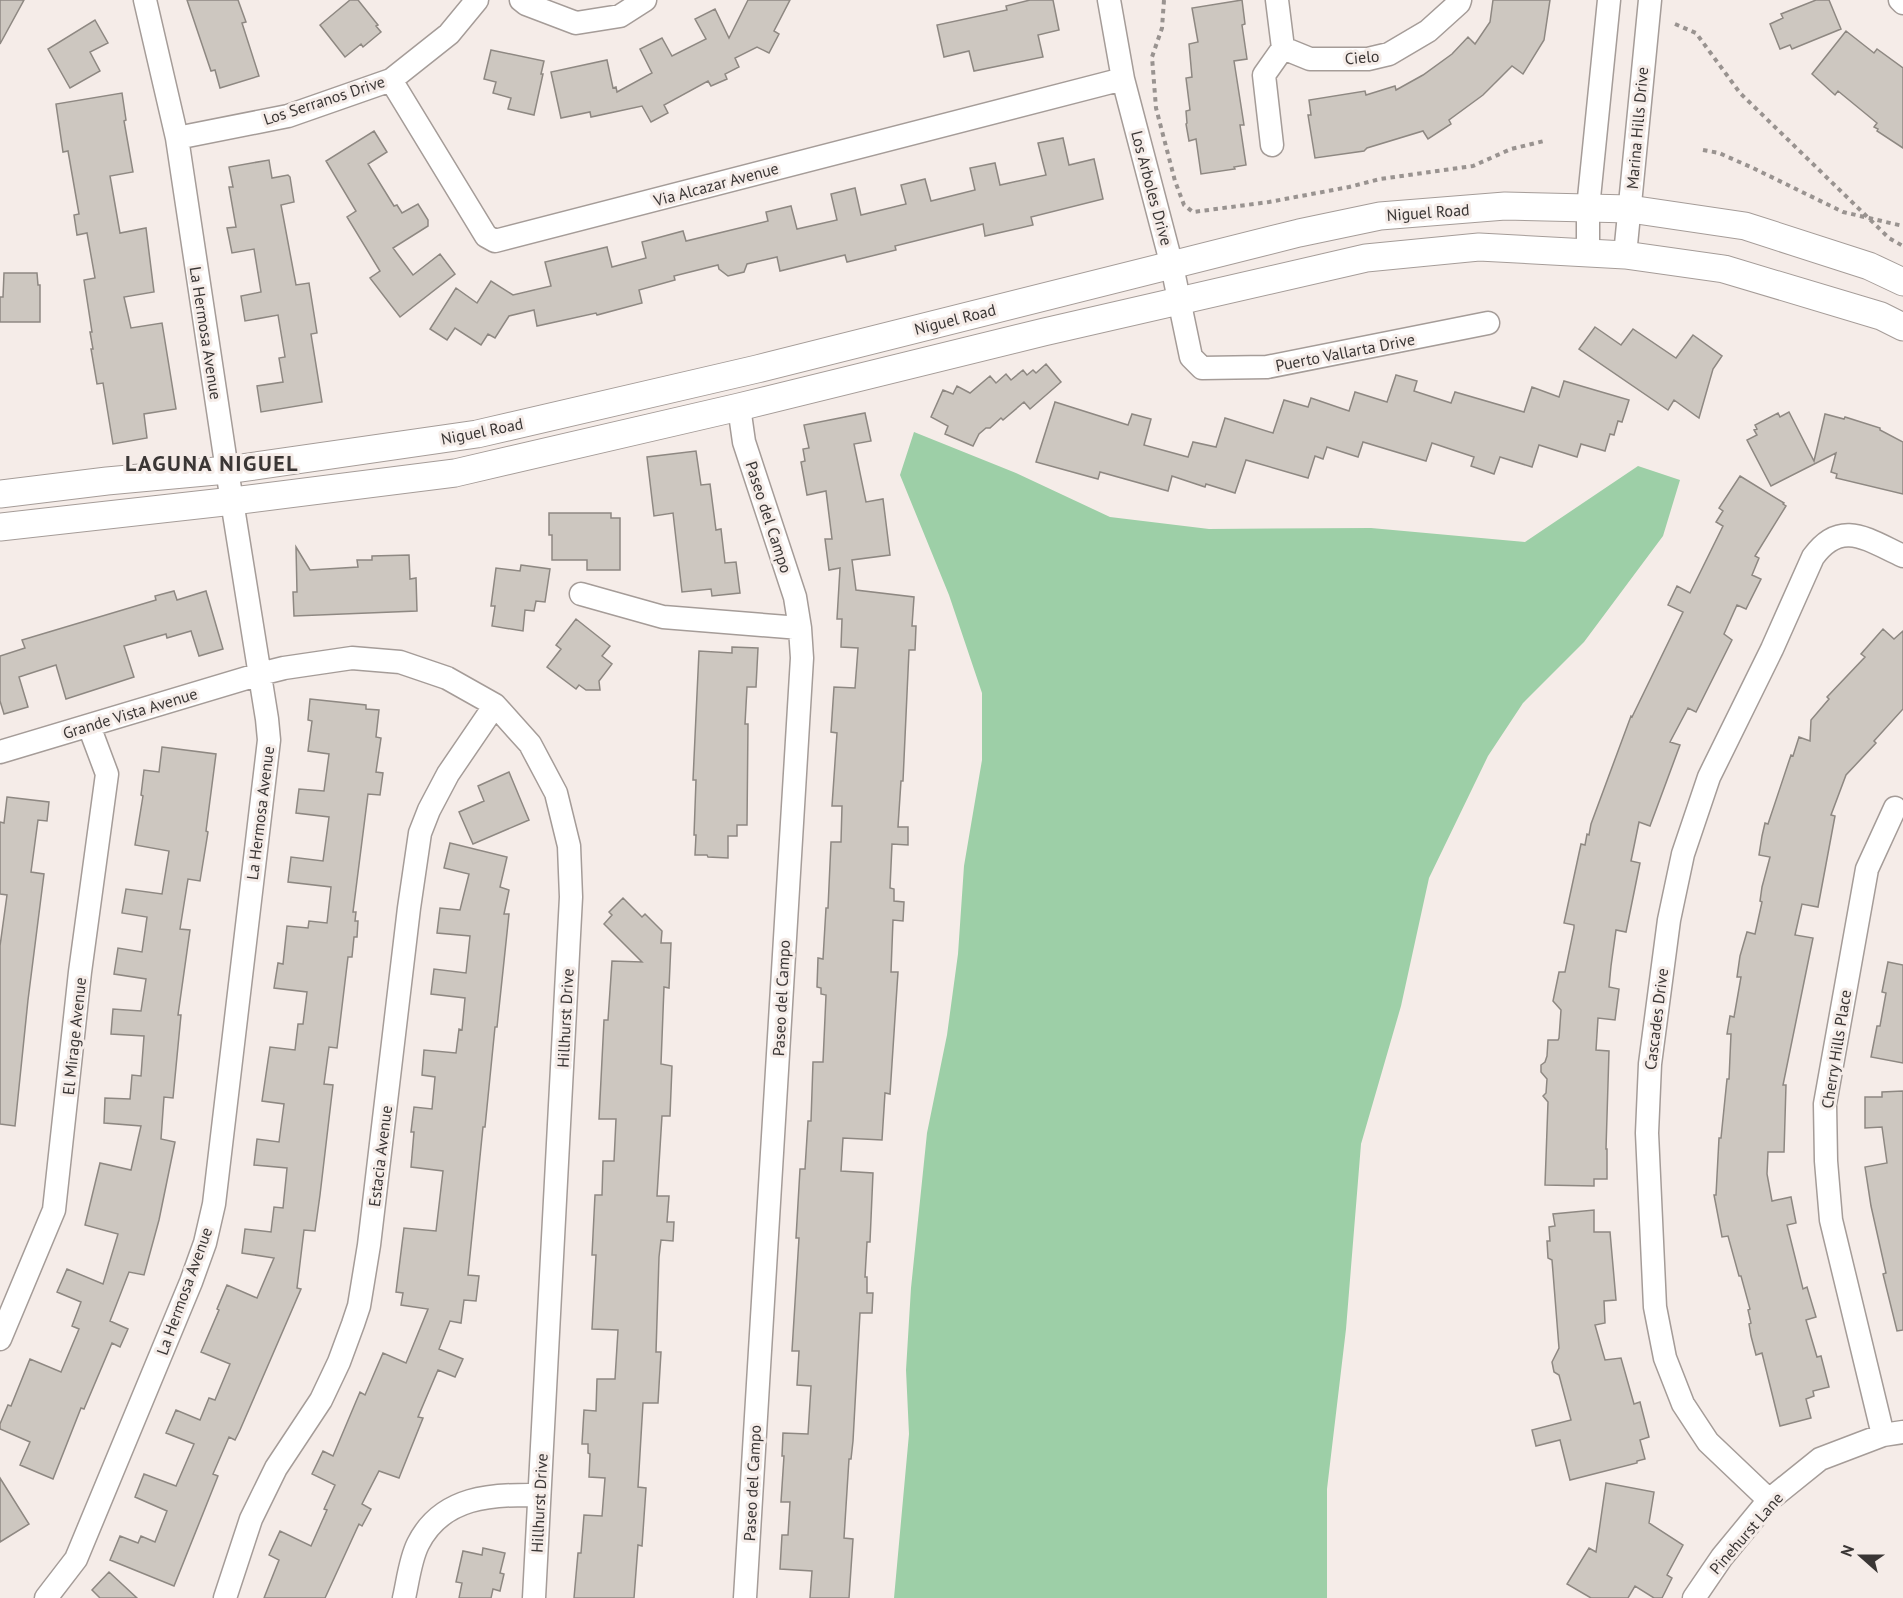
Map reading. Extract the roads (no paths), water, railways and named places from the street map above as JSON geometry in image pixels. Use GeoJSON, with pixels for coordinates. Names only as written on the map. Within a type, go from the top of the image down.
{"type":"FeatureCollection","features":[{"type":"Feature","properties":{"kind":"main road","name":"Niguel Road"},"geometry":{"type":"LineString","coordinates":[[0,494],[227,470],[477,434],[872,340],[1172,266],[1299,232],[1380,216],[1505,206],[1630,209],[1745,226],[1869,266],[1903,282]]}},
{"type":"Feature","properties":{"kind":"main road","name":"Niguel Road"},"geometry":{"type":"LineString","coordinates":[[0,527],[456,473],[1366,258],[1479,247],[1625,255],[1724,268],[1881,316],[1903,327]]}},
{"type":"Feature","properties":{"kind":"main road"},"geometry":{"type":"LineString","coordinates":[[605,405],[615,412],[626,415],[704,398],[718,399],[739,407],[742,394],[751,386],[852,360],[865,351],[872,340]]}},
{"type":"Feature","properties":{"kind":"street","name":"La Hermosa Avenue"},"geometry":{"type":"LineString","coordinates":[[46,1598],[76,1559],[205,1243],[214,1204],[268,740],[260,674],[177,138],[145,0]]}},
{"type":"Feature","properties":{"kind":"street","name":"Los Serranos Drive"},"geometry":{"type":"LineString","coordinates":[[177,138],[288,116],[391,80],[449,34],[477,0]]}},
{"type":"Feature","properties":{"kind":"street"},"geometry":{"type":"LineString","coordinates":[[521,0],[576,23],[620,16],[645,0]]}},
{"type":"Feature","properties":{"kind":"street"},"geometry":{"type":"LineString","coordinates":[[1272,146],[1264,75],[1283,48],[1276,0]]}},
{"type":"Feature","properties":{"kind":"street","name":"Cielo"},"geometry":{"type":"LineString","coordinates":[[1283,48],[1310,59],[1368,59],[1389,54],[1428,31],[1460,0]]}},
{"type":"Feature","properties":{"kind":"street"},"geometry":{"type":"LineString","coordinates":[[1588,253],[1588,208],[1609,0]]}},
{"type":"Feature","properties":{"kind":"street","name":"Marina Hills Drive"},"geometry":{"type":"LineString","coordinates":[[1625,255],[1650,0]]}},
{"type":"Feature","properties":{"kind":"street","name":"Los Arboles Drive"},"geometry":{"type":"LineString","coordinates":[[1110,1],[1124,79],[1172,266],[1191,357],[1202,368]]}},
{"type":"Feature","properties":{"kind":"street","name":"Via Alcazar Avenue"},"geometry":{"type":"LineString","coordinates":[[391,80],[486,236],[495,242],[1124,79]]}},
{"type":"Feature","properties":{"kind":"street","name":"Puerto Vallarta Drive"},"geometry":{"type":"LineString","coordinates":[[1202,368],[1267,367],[1488,323]]}},
{"type":"Feature","properties":{"kind":"street","name":"Paseo del Campo"},"geometry":{"type":"LineString","coordinates":[[739,407],[744,442],[795,597],[802,658],[745,1598]]}},
{"type":"Feature","properties":{"kind":"street","name":"Cascades Drive"},"geometry":{"type":"LineString","coordinates":[[1770,1500],[1708,1442],[1683,1404],[1665,1358],[1655,1307],[1647,1133],[1650,1064],[1672,909],[1683,854],[1709,777],[1772,649],[1813,557],[1821,545],[1833,537],[1847,534],[1903,556]]}},
{"type":"Feature","properties":{"kind":"street"},"geometry":{"type":"LineString","coordinates":[[581,594],[663,617],[800,628]]}},
{"type":"Feature","properties":{"kind":"street","name":"Hillhurst Drive"},"geometry":{"type":"LineString","coordinates":[[260,674],[352,658],[400,662],[447,678],[495,705],[530,744],[556,793],[569,846],[571,897],[534,1598]]}},
{"type":"Feature","properties":{"kind":"street","name":"Grande Vista Avenue"},"geometry":{"type":"LineString","coordinates":[[0,752],[260,674]]}},
{"type":"Feature","properties":{"kind":"street","name":"Estacia Avenue"},"geometry":{"type":"LineString","coordinates":[[225,1598],[251,1519],[276,1468],[325,1391],[353,1324],[369,1245],[420,833],[448,774],[495,705]]}},
{"type":"Feature","properties":{"kind":"street","name":"El Mirage Avenue"},"geometry":{"type":"LineString","coordinates":[[0,1339],[54,1210],[81,972],[107,774],[89,726]]}},
{"type":"Feature","properties":{"kind":"street","name":"Cherry Hills Place"},"geometry":{"type":"LineString","coordinates":[[1893,1434],[1831,1220],[1826,1161],[1825,1104],[1867,869],[1895,808]]}},
{"type":"Feature","properties":{"kind":"street","name":"Pinehurst Lane"},"geometry":{"type":"LineString","coordinates":[[1694,1598],[1722,1557],[1770,1500],[1820,1459],[1893,1434]]}},
{"type":"Feature","properties":{"kind":"street"},"geometry":{"type":"LineString","coordinates":[[404,1598],[417,1545],[429,1527],[446,1512],[465,1502],[484,1496],[539,1495]]}},
{"type":"Feature","properties":{"kind":"district","name":"LAGUNA NIGUEL"},"geometry":{"type":"Point","coordinates":[212,463]}}]}
